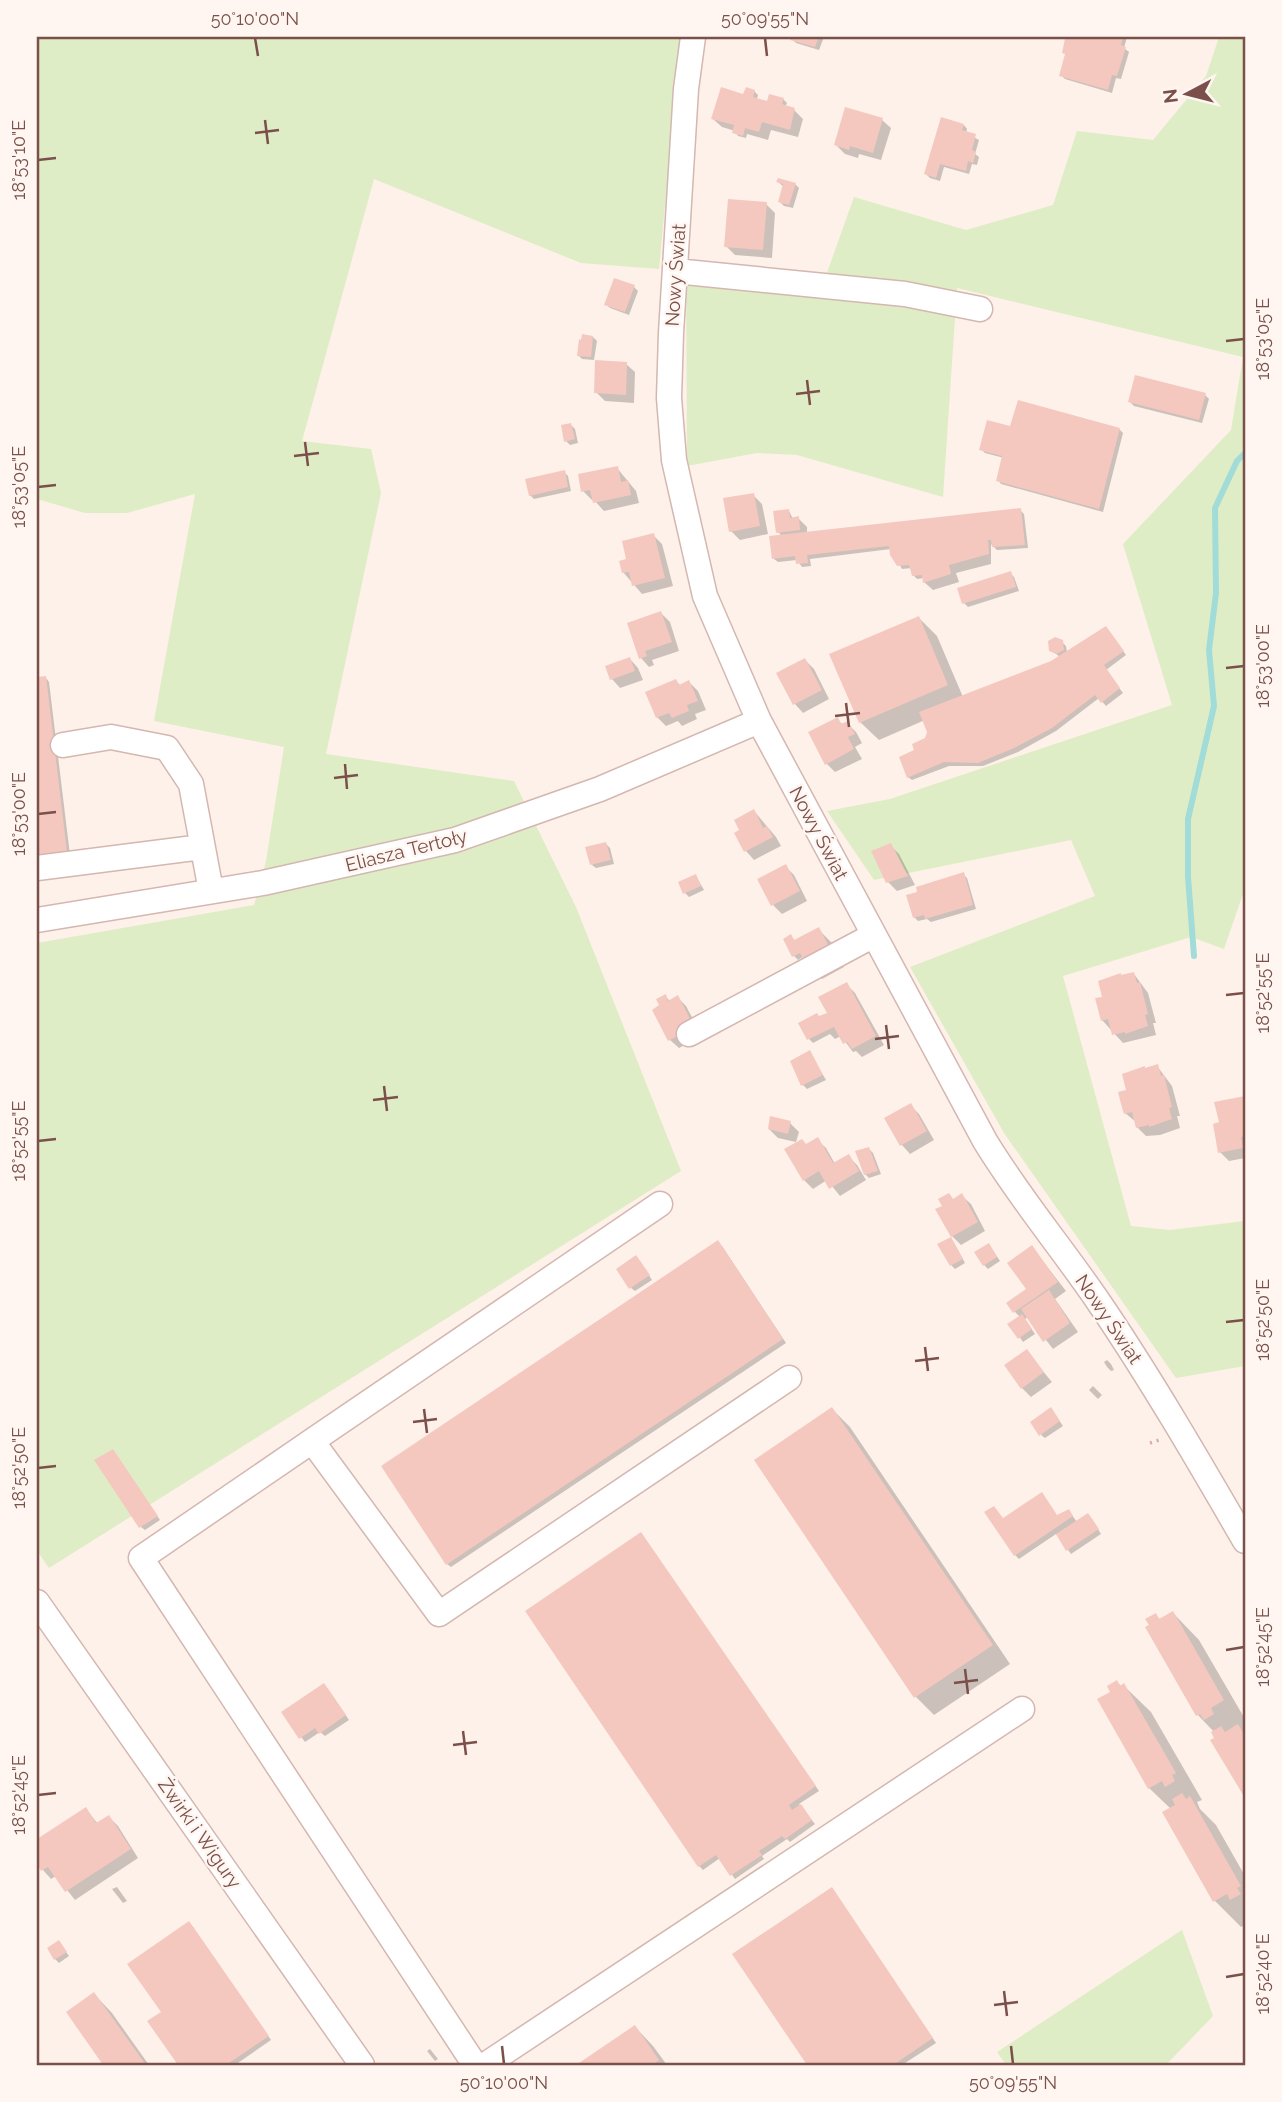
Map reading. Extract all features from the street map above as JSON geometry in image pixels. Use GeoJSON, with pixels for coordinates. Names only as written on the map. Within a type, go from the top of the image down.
{"type":"FeatureCollection","features":[{"type":"Feature","properties":{"kind":"street","name":"Nowy Świat"},"geometry":{"type":"LineString","coordinates":[[693,37],[686,89],[669,398],[674,460],[705,596],[759,722],[985,1141],[1004,1172],[1098,1300],[1164,1402],[1245,1541]]}},
{"type":"Feature","properties":{"kind":"street"},"geometry":{"type":"LineString","coordinates":[[675,271],[905,294],[980,309]]}},
{"type":"Feature","properties":{"kind":"street","name":"Eliasza Tertoły"},"geometry":{"type":"LineString","coordinates":[[37,920],[359,863],[455,840],[600,789],[759,722]]}},
{"type":"Feature","properties":{"kind":"street"},"geometry":{"type":"LineString","coordinates":[[63,745],[111,737],[167,748],[191,784],[211,891]]}},
{"type":"Feature","properties":{"kind":"street"},"geometry":{"type":"LineString","coordinates":[[37,868],[202,847]]}},
{"type":"Feature","properties":{"kind":"street"},"geometry":{"type":"LineString","coordinates":[[689,1034],[874,935]]}},
{"type":"Feature","properties":{"kind":"street"},"geometry":{"type":"LineString","coordinates":[[475,2065],[141,1558],[660,1204]]}},
{"type":"Feature","properties":{"kind":"street"},"geometry":{"type":"LineString","coordinates":[[312,1441],[439,1614],[789,1378]]}},
{"type":"Feature","properties":{"kind":"street","name":"Żwirki i Wigury"},"geometry":{"type":"LineString","coordinates":[[37,1602],[362,2065]]}},
{"type":"Feature","properties":{"kind":"street"},"geometry":{"type":"LineString","coordinates":[[485,2065],[1022,1709]]}},
{"type":"Feature","properties":{"kind":"green space"},"geometry":{"type":"Polygon","coordinates":[[[37,37],[681,37],[659,269],[581,263],[374,179],[302,441],[371,449],[381,493],[326,754],[514,781],[576,907],[681,1171],[49,1568],[37,1551],[37,943],[254,905],[266,861],[284,747],[154,721],[195,494],[127,513],[85,513],[37,499],[37,37]]]}},
{"type":"Feature","properties":{"kind":"green space"},"geometry":{"type":"Polygon","coordinates":[[[1219,37],[1245,37],[1245,888],[1224,949],[1191,937],[1063,976],[1131,1226],[1170,1230],[1245,1221],[1245,1366],[1176,1378],[1004,1133],[910,967],[1095,896],[1071,840],[874,880],[827,811],[890,799],[1172,705],[1123,544],[1231,430],[1243,357],[957,288],[943,497],[797,455],[757,453],[687,466],[686,262],[823,284],[854,197],[966,230],[1053,205],[1077,131],[1153,140],[1206,76],[1219,37]]]}},
{"type":"Feature","properties":{"kind":"green space"},"geometry":{"type":"Polygon","coordinates":[[[1182,1930],[1213,2016],[1166,2065],[1006,2065],[997,2052],[1182,1930]]]}},
{"type":"Feature","properties":{"kind":"building"},"geometry":{"type":"Polygon","coordinates":[[[791,37],[819,37],[815,47],[790,40],[791,37]]]}},
{"type":"Feature","properties":{"kind":"building"},"geometry":{"type":"Polygon","coordinates":[[[1123,37],[1121,45],[1126,47],[1117,76],[1112,75],[1108,90],[1059,76],[1065,54],[1062,53],[1065,38],[1123,37]]]}},
{"type":"Feature","properties":{"kind":"building"},"geometry":{"type":"Polygon","coordinates":[[[721,87],[743,94],[746,87],[755,90],[753,97],[767,101],[769,94],[784,98],[782,104],[795,108],[790,130],[762,122],[759,132],[745,128],[743,136],[732,133],[734,125],[711,119],[721,87]]]}},
{"type":"Feature","properties":{"kind":"building"},"geometry":{"type":"Polygon","coordinates":[[[845,107],[883,118],[873,153],[850,146],[849,150],[834,145],[845,107]]]}},
{"type":"Feature","properties":{"kind":"building"},"geometry":{"type":"Polygon","coordinates":[[[941,117],[964,124],[962,130],[976,134],[972,150],[976,152],[973,163],[968,161],[966,171],[940,164],[936,178],[924,174],[941,117]]]}},
{"type":"Feature","properties":{"kind":"building"},"geometry":{"type":"Polygon","coordinates":[[[778,178],[796,183],[789,205],[778,202],[783,184],[776,182],[778,178]]]}},
{"type":"Feature","properties":{"kind":"building"},"geometry":{"type":"Polygon","coordinates":[[[728,199],[767,202],[763,250],[724,247],[728,199]]]}},
{"type":"Feature","properties":{"kind":"building"},"geometry":{"type":"Polygon","coordinates":[[[614,278],[635,285],[625,312],[604,305],[614,278]]]}},
{"type":"Feature","properties":{"kind":"building"},"geometry":{"type":"Polygon","coordinates":[[[582,334],[593,336],[591,357],[577,356],[582,334]]]}},
{"type":"Feature","properties":{"kind":"building"},"geometry":{"type":"Polygon","coordinates":[[[595,360],[627,362],[626,395],[594,393],[595,360]]]}},
{"type":"Feature","properties":{"kind":"building"},"geometry":{"type":"Polygon","coordinates":[[[1135,375],[1206,393],[1199,420],[1128,402],[1135,375]]]}},
{"type":"Feature","properties":{"kind":"building"},"geometry":{"type":"Polygon","coordinates":[[[1018,400],[1120,428],[1099,509],[996,481],[1002,456],[979,450],[987,420],[1010,426],[1018,400]]]}},
{"type":"Feature","properties":{"kind":"building"},"geometry":{"type":"Polygon","coordinates":[[[571,423],[575,439],[564,442],[561,425],[571,423]]]}},
{"type":"Feature","properties":{"kind":"building"},"geometry":{"type":"Polygon","coordinates":[[[618,466],[621,482],[628,480],[631,495],[593,503],[590,490],[581,492],[578,474],[618,466]]]}},
{"type":"Feature","properties":{"kind":"building"},"geometry":{"type":"Polygon","coordinates":[[[565,470],[568,487],[529,496],[525,479],[565,470]]]}},
{"type":"Feature","properties":{"kind":"building"},"geometry":{"type":"Polygon","coordinates":[[[754,493],[760,526],[729,532],[723,498],[754,493]]]}},
{"type":"Feature","properties":{"kind":"building"},"geometry":{"type":"Polygon","coordinates":[[[1021,508],[1025,545],[992,547],[991,540],[988,540],[989,554],[949,565],[951,574],[923,583],[922,575],[912,576],[909,565],[897,566],[890,555],[889,546],[807,555],[808,563],[796,564],[795,556],[772,559],[769,536],[1021,508]]]}},
{"type":"Feature","properties":{"kind":"building"},"geometry":{"type":"Polygon","coordinates":[[[789,509],[790,518],[799,516],[800,530],[776,533],[773,511],[789,509]]]}},
{"type":"Feature","properties":{"kind":"building"},"geometry":{"type":"Polygon","coordinates":[[[654,533],[665,578],[632,586],[629,572],[622,573],[619,561],[626,559],[622,541],[654,533]]]}},
{"type":"Feature","properties":{"kind":"building"},"geometry":{"type":"Polygon","coordinates":[[[1011,571],[1016,587],[962,604],[957,588],[1011,571]]]}},
{"type":"Feature","properties":{"kind":"building"},"geometry":{"type":"Polygon","coordinates":[[[661,611],[672,642],[645,651],[647,656],[639,659],[627,623],[661,611]]]}},
{"type":"Feature","properties":{"kind":"building"},"geometry":{"type":"Polygon","coordinates":[[[919,616],[948,685],[859,723],[829,654],[919,616]]]}},
{"type":"Feature","properties":{"kind":"building"},"geometry":{"type":"Polygon","coordinates":[[[1106,626],[1124,651],[1104,665],[1120,688],[1101,703],[1095,695],[1052,728],[978,763],[944,762],[907,778],[899,757],[914,750],[912,744],[925,738],[927,732],[919,712],[1051,661],[1106,626]]]}},
{"type":"Feature","properties":{"kind":"building"},"geometry":{"type":"Polygon","coordinates":[[[1055,637],[1063,640],[1064,650],[1056,654],[1049,651],[1048,641],[1055,637]]]}},
{"type":"Feature","properties":{"kind":"building"},"geometry":{"type":"Polygon","coordinates":[[[630,657],[635,671],[610,680],[605,666],[630,657]]]}},
{"type":"Feature","properties":{"kind":"building"},"geometry":{"type":"Polygon","coordinates":[[[805,658],[822,690],[793,705],[776,673],[805,658]]]}},
{"type":"Feature","properties":{"kind":"building"},"geometry":{"type":"Polygon","coordinates":[[[46,676],[67,852],[37,856],[37,677],[46,676]]]}},
{"type":"Feature","properties":{"kind":"building"},"geometry":{"type":"Polygon","coordinates":[[[676,679],[679,685],[689,680],[698,701],[687,705],[689,711],[672,718],[669,713],[656,718],[645,692],[676,679]]]}},
{"type":"Feature","properties":{"kind":"building"},"geometry":{"type":"Polygon","coordinates":[[[838,717],[841,724],[848,721],[855,734],[848,737],[854,749],[825,765],[808,732],[838,717]]]}},
{"type":"Feature","properties":{"kind":"building"},"geometry":{"type":"Polygon","coordinates":[[[754,809],[763,828],[767,826],[773,837],[744,852],[734,833],[739,830],[734,820],[754,809]]]}},
{"type":"Feature","properties":{"kind":"building"},"geometry":{"type":"Polygon","coordinates":[[[606,842],[611,860],[590,865],[585,847],[606,842]]]}},
{"type":"Feature","properties":{"kind":"building"},"geometry":{"type":"Polygon","coordinates":[[[891,843],[908,876],[886,883],[871,851],[891,843]]]}},
{"type":"Feature","properties":{"kind":"building"},"geometry":{"type":"Polygon","coordinates":[[[786,864],[800,891],[771,906],[757,879],[786,864]]]}},
{"type":"Feature","properties":{"kind":"building"},"geometry":{"type":"Polygon","coordinates":[[[964,872],[973,905],[925,919],[924,915],[913,918],[906,895],[917,892],[916,887],[964,872]]]}},
{"type":"Feature","properties":{"kind":"building"},"geometry":{"type":"Polygon","coordinates":[[[696,874],[701,886],[683,894],[678,882],[696,874]]]}},
{"type":"Feature","properties":{"kind":"building"},"geometry":{"type":"Polygon","coordinates":[[[819,927],[832,953],[807,966],[800,953],[792,957],[783,939],[791,934],[794,940],[819,927]]]}},
{"type":"Feature","properties":{"kind":"building"},"geometry":{"type":"Polygon","coordinates":[[[1134,972],[1137,983],[1140,982],[1148,1014],[1145,1015],[1148,1026],[1125,1034],[1112,1035],[1108,1019],[1101,1021],[1095,998],[1102,997],[1098,981],[1121,973],[1134,972]]]}},
{"type":"Feature","properties":{"kind":"building"},"geometry":{"type":"Polygon","coordinates":[[[847,982],[876,1036],[852,1049],[847,1042],[843,1044],[834,1027],[807,1040],[798,1023],[817,1013],[819,1016],[827,1013],[818,997],[847,982]]]}},
{"type":"Feature","properties":{"kind":"building"},"geometry":{"type":"Polygon","coordinates":[[[666,994],[668,1001],[678,995],[694,1027],[668,1041],[652,1010],[659,1005],[656,999],[666,994]]]}},
{"type":"Feature","properties":{"kind":"building"},"geometry":{"type":"Polygon","coordinates":[[[810,1050],[823,1075],[801,1086],[790,1061],[810,1050]]]}},
{"type":"Feature","properties":{"kind":"building"},"geometry":{"type":"Polygon","coordinates":[[[1158,1064],[1161,1076],[1164,1075],[1172,1107],[1169,1108],[1172,1119],[1149,1127],[1136,1128],[1132,1112],[1124,1114],[1121,1104],[1118,1092],[1126,1090],[1122,1074],[1158,1064]]]}},
{"type":"Feature","properties":{"kind":"building"},"geometry":{"type":"Polygon","coordinates":[[[1245,1096],[1245,1136],[1241,1137],[1243,1148],[1218,1153],[1213,1124],[1219,1122],[1214,1102],[1245,1096]]]}},
{"type":"Feature","properties":{"kind":"building"},"geometry":{"type":"Polygon","coordinates":[[[911,1103],[927,1131],[900,1146],[884,1118],[911,1103]]]}},
{"type":"Feature","properties":{"kind":"building"},"geometry":{"type":"Polygon","coordinates":[[[770,1116],[791,1121],[788,1134],[768,1129],[770,1116]]]}},
{"type":"Feature","properties":{"kind":"building"},"geometry":{"type":"Polygon","coordinates":[[[818,1137],[833,1163],[849,1154],[859,1171],[829,1189],[819,1171],[803,1181],[784,1149],[802,1139],[806,1144],[818,1137]]]}},
{"type":"Feature","properties":{"kind":"building"},"geometry":{"type":"Polygon","coordinates":[[[869,1147],[878,1171],[864,1175],[855,1151],[869,1147]]]}},
{"type":"Feature","properties":{"kind":"building"},"geometry":{"type":"Polygon","coordinates":[[[949,1193],[953,1199],[962,1193],[978,1222],[951,1237],[935,1209],[942,1206],[938,1199],[949,1193]]]}},
{"type":"Feature","properties":{"kind":"building"},"geometry":{"type":"Polygon","coordinates":[[[951,1237],[963,1259],[950,1266],[937,1244],[951,1237]]]}},
{"type":"Feature","properties":{"kind":"building"},"geometry":{"type":"Polygon","coordinates":[[[718,1240],[783,1339],[446,1565],[381,1466],[718,1240]]]}},
{"type":"Feature","properties":{"kind":"building"},"geometry":{"type":"Polygon","coordinates":[[[989,1243],[997,1257],[983,1266],[974,1252],[989,1243]]]}},
{"type":"Feature","properties":{"kind":"building"},"geometry":{"type":"Polygon","coordinates":[[[1032,1245],[1058,1282],[1013,1313],[1006,1303],[1026,1289],[1007,1263],[1032,1245]]]}},
{"type":"Feature","properties":{"kind":"building"},"geometry":{"type":"Polygon","coordinates":[[[636,1255],[650,1275],[629,1289],[616,1269],[636,1255]]]}},
{"type":"Feature","properties":{"kind":"building"},"geometry":{"type":"Polygon","coordinates":[[[1049,1290],[1070,1323],[1043,1342],[1021,1309],[1049,1290]]]}},
{"type":"Feature","properties":{"kind":"building"},"geometry":{"type":"Polygon","coordinates":[[[1022,1314],[1032,1329],[1018,1339],[1007,1324],[1022,1314]]]}},
{"type":"Feature","properties":{"kind":"building"},"geometry":{"type":"Polygon","coordinates":[[[1027,1349],[1044,1372],[1021,1389],[1004,1365],[1027,1349]]]}},
{"type":"Feature","properties":{"kind":"building"},"geometry":{"type":"Polygon","coordinates":[[[832,1407],[993,1645],[914,1698],[754,1460],[832,1407]]]}},
{"type":"Feature","properties":{"kind":"building"},"geometry":{"type":"Polygon","coordinates":[[[1051,1407],[1060,1421],[1039,1436],[1030,1422],[1051,1407]]]}},
{"type":"Feature","properties":{"kind":"building"},"geometry":{"type":"Polygon","coordinates":[[[113,1449],[158,1516],[139,1528],[94,1460],[113,1449]]]}},
{"type":"Feature","properties":{"kind":"building"},"geometry":{"type":"Polygon","coordinates":[[[1042,1492],[1057,1515],[1069,1509],[1073,1516],[1014,1556],[984,1512],[994,1506],[1003,1518],[1042,1492]]]}},
{"type":"Feature","properties":{"kind":"building"},"geometry":{"type":"Polygon","coordinates":[[[1088,1513],[1099,1529],[1066,1551],[1056,1534],[1088,1513]]]}},
{"type":"Feature","properties":{"kind":"building"},"geometry":{"type":"Polygon","coordinates":[[[641,1532],[816,1786],[789,1805],[792,1810],[801,1804],[812,1820],[785,1839],[782,1836],[759,1851],[762,1855],[730,1876],[716,1855],[698,1867],[525,1611],[641,1532]]]}},
{"type":"Feature","properties":{"kind":"building"},"geometry":{"type":"Polygon","coordinates":[[[1173,1611],[1224,1700],[1211,1708],[1214,1714],[1204,1720],[1200,1714],[1196,1716],[1145,1627],[1149,1625],[1145,1619],[1156,1613],[1159,1619],[1173,1611]]]}},
{"type":"Feature","properties":{"kind":"building"},"geometry":{"type":"Polygon","coordinates":[[[1117,1680],[1120,1686],[1124,1683],[1176,1773],[1172,1775],[1175,1781],[1165,1787],[1162,1781],[1148,1789],[1097,1699],[1110,1692],[1107,1686],[1117,1680]]]}},
{"type":"Feature","properties":{"kind":"building"},"geometry":{"type":"Polygon","coordinates":[[[324,1683],[346,1715],[319,1734],[315,1728],[299,1739],[281,1712],[324,1683]]]}},
{"type":"Feature","properties":{"kind":"building"},"geometry":{"type":"Polygon","coordinates":[[[1238,1724],[1245,1736],[1245,1798],[1210,1740],[1214,1738],[1211,1732],[1221,1726],[1225,1732],[1238,1724]]]}},
{"type":"Feature","properties":{"kind":"building"},"geometry":{"type":"Polygon","coordinates":[[[1182,1793],[1186,1799],[1190,1796],[1241,1886],[1237,1888],[1241,1894],[1230,1900],[1227,1894],[1213,1902],[1162,1812],[1175,1805],[1172,1799],[1182,1793]]]}},
{"type":"Feature","properties":{"kind":"building"},"geometry":{"type":"Polygon","coordinates":[[[86,1807],[96,1823],[109,1815],[131,1849],[65,1892],[48,1867],[41,1871],[37,1864],[37,1839],[86,1807]]]}},
{"type":"Feature","properties":{"kind":"building"},"geometry":{"type":"Polygon","coordinates":[[[832,1887],[933,2038],[893,2065],[807,2065],[732,1954],[832,1887]]]}},
{"type":"Feature","properties":{"kind":"building"},"geometry":{"type":"Polygon","coordinates":[[[189,1921],[269,2036],[226,2065],[178,2065],[147,2021],[161,2012],[127,1964],[189,1921]]]}},
{"type":"Feature","properties":{"kind":"building"},"geometry":{"type":"Polygon","coordinates":[[[59,1940],[67,1952],[54,1960],[47,1948],[59,1940]]]}},
{"type":"Feature","properties":{"kind":"building"},"geometry":{"type":"Polygon","coordinates":[[[94,1992],[146,2065],[103,2065],[66,2012],[94,1992]]]}},
{"type":"Feature","properties":{"kind":"building"},"geometry":{"type":"Polygon","coordinates":[[[635,2025],[659,2060],[652,2065],[576,2065],[635,2025]]]}},
{"type":"Feature","properties":{"kind":"waterway"},"geometry":{"type":"LineString","coordinates":[[1194,956],[1188,877],[1188,819],[1214,706],[1209,650],[1216,593],[1215,508],[1237,461],[1245,453]]}}]}
